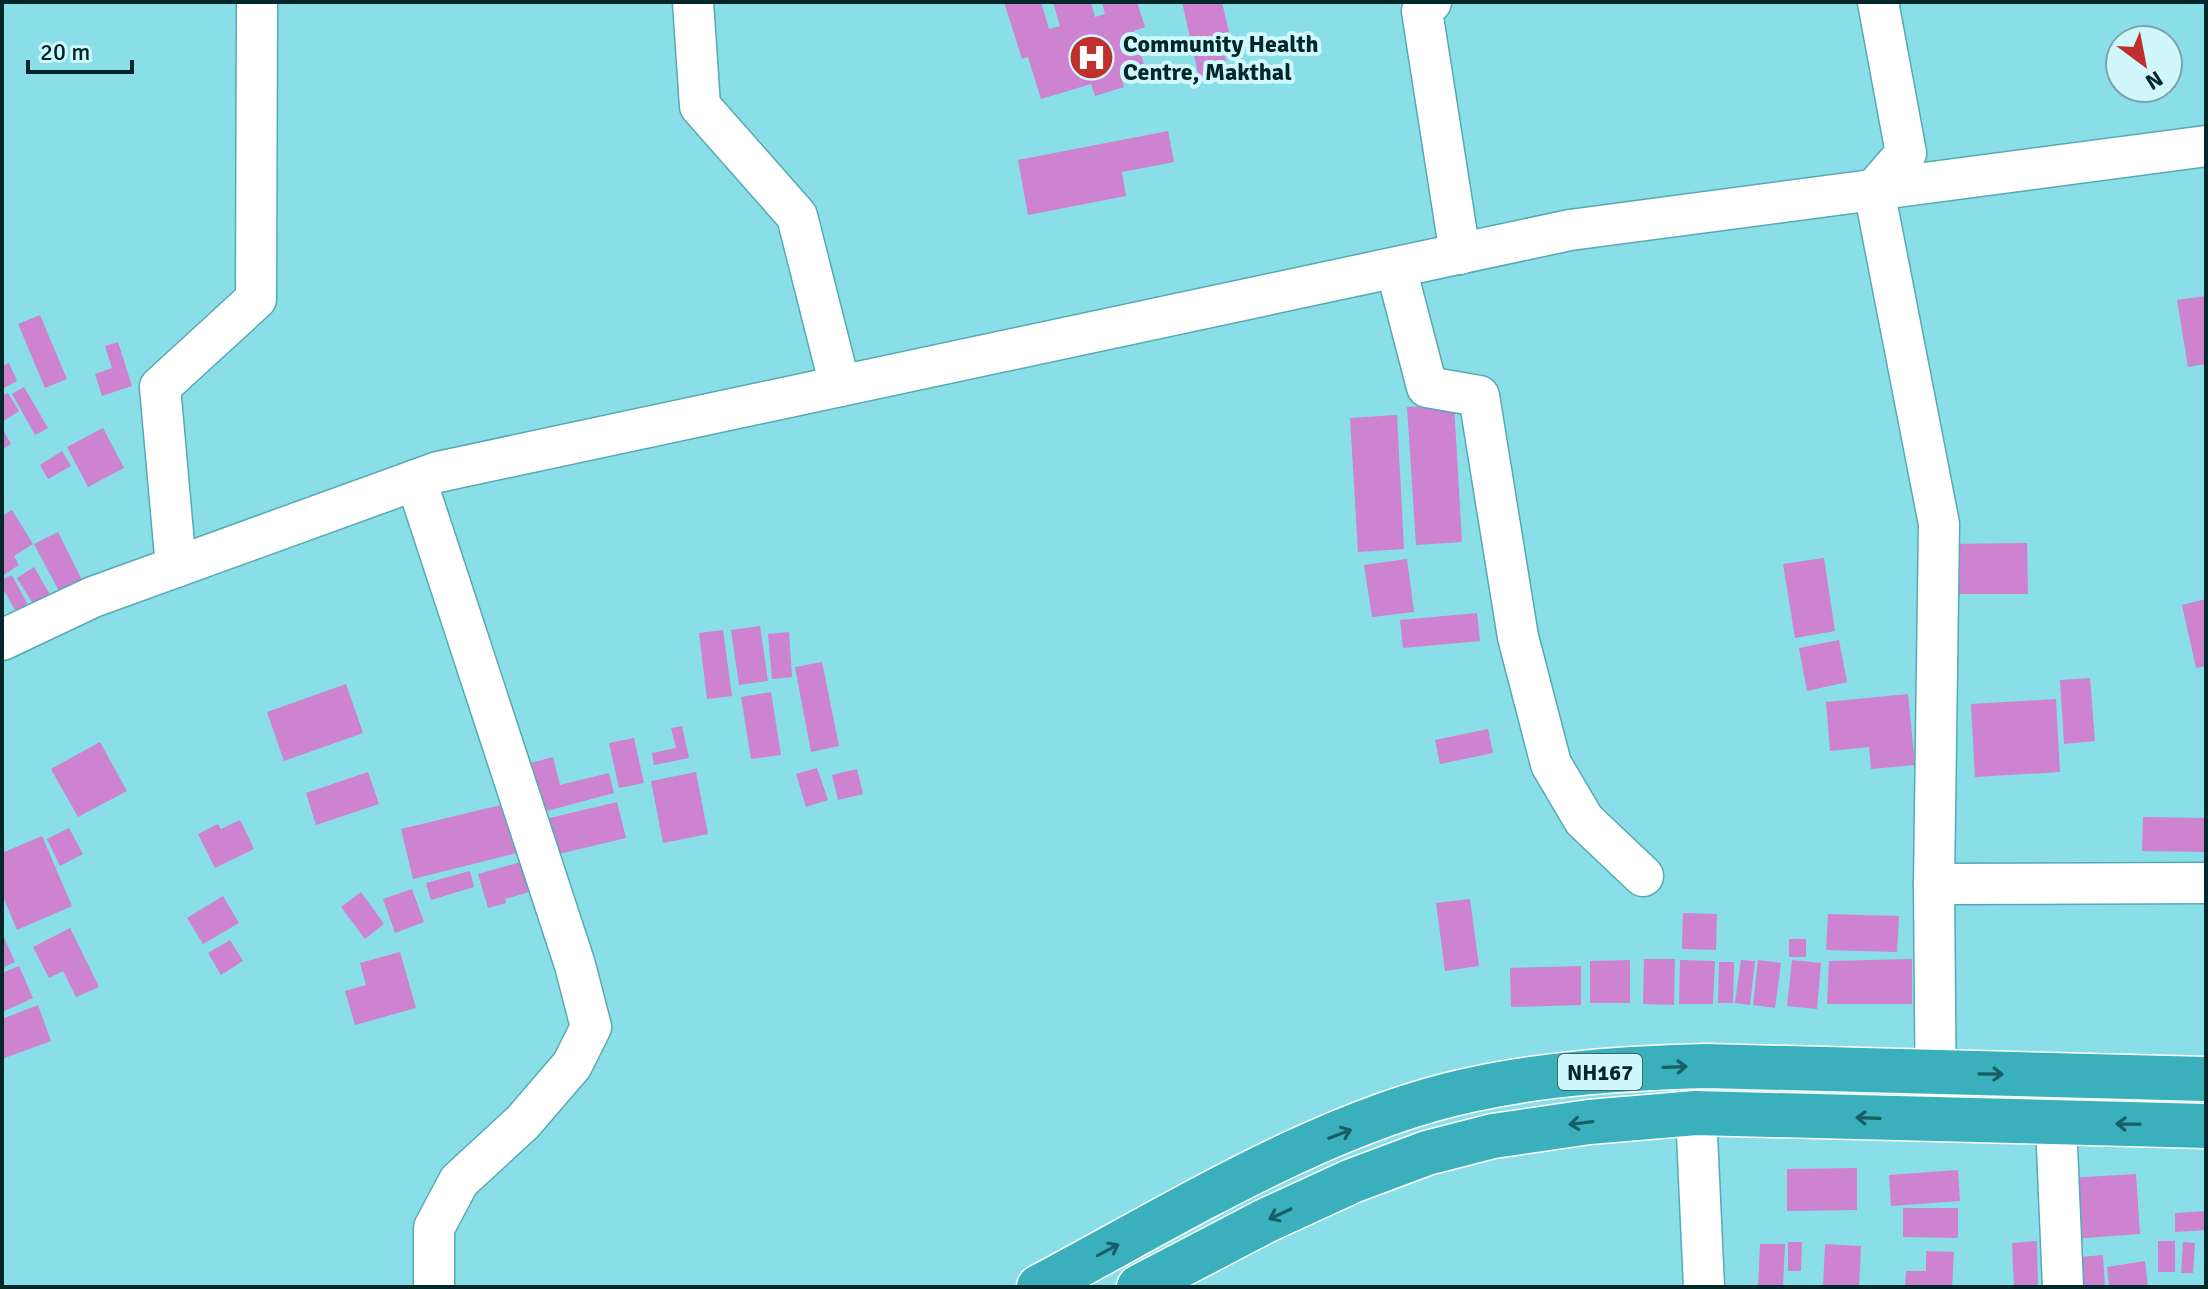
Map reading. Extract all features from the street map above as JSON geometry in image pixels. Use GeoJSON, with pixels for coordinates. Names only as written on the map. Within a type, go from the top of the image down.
{"type":"FeatureCollection","features":[{"type":"Feature","properties":{"kind":"highway","name":"NH167"},"geometry":{"type":"LineString","coordinates":[[1039,1287],[1234,1183],[1319,1142],[1398,1111],[1470,1090],[1636,1068],[1707,1066],[2206,1079]]}},
{"type":"Feature","properties":{"kind":"highway","name":"NH167"},"geometry":{"type":"LineString","coordinates":[[1139,1287],[1277,1215],[1352,1181],[1427,1153],[1493,1136],[1589,1122],[1696,1113],[2206,1126]]}},
{"type":"Feature","properties":{"kind":"street"},"geometry":{"type":"LineString","coordinates":[[176,567],[160,387],[256,299],[257,2]]}},
{"type":"Feature","properties":{"kind":"street"},"geometry":{"type":"LineString","coordinates":[[693,2],[700,106],[797,216],[840,386]]}},
{"type":"Feature","properties":{"kind":"street"},"geometry":{"type":"LineString","coordinates":[[1874,190],[1906,153],[1878,2]]}},
{"type":"Feature","properties":{"kind":"street"},"geometry":{"type":"LineString","coordinates":[[1425,5],[1460,254]]}},
{"type":"Feature","properties":{"kind":"street"},"geometry":{"type":"LineString","coordinates":[[2,640],[93,597],[438,472],[1570,230],[2206,146]]}},
{"type":"Feature","properties":{"kind":"street"},"geometry":{"type":"LineString","coordinates":[[1874,190],[1939,524],[1934,884],[1936,1120]]}},
{"type":"Feature","properties":{"kind":"street"},"geometry":{"type":"LineString","coordinates":[[1396,268],[1427,387],[1479,396],[1518,637],[1551,764],[1584,820],[1643,876]]}},
{"type":"Feature","properties":{"kind":"street"},"geometry":{"type":"LineString","coordinates":[[416,480],[575,965],[591,1027],[572,1065],[523,1122],[459,1181],[434,1228],[434,1287]]}},
{"type":"Feature","properties":{"kind":"street"},"geometry":{"type":"LineString","coordinates":[[1934,884],[2206,883]]}},
{"type":"Feature","properties":{"kind":"street"},"geometry":{"type":"LineString","coordinates":[[1696,1113],[1704,1287]]}},
{"type":"Feature","properties":{"kind":"street"},"geometry":{"type":"LineString","coordinates":[[2056,1123],[2063,1287]]}},
{"type":"Feature","properties":{"kind":"building"},"geometry":{"type":"Polygon","coordinates":[[[1004,2],[1041,2],[1049,29],[1060,26],[1053,2],[1091,2],[1095,17],[1105,14],[1102,2],[1137,2],[1145,27],[1134,31],[1145,68],[1121,76],[1124,87],[1095,96],[1091,84],[1041,99],[1028,57],[1022,59],[1004,2]]]}},
{"type":"Feature","properties":{"kind":"building"},"geometry":{"type":"Polygon","coordinates":[[[1182,2],[1222,2],[1233,50],[1224,52],[1228,70],[1199,77],[1182,2]]]}},
{"type":"Feature","properties":{"kind":"building"},"geometry":{"type":"Polygon","coordinates":[[[1168,131],[1174,162],[1122,172],[1126,196],[1028,215],[1018,160],[1168,131]]]}},
{"type":"Feature","properties":{"kind":"building"},"geometry":{"type":"Polygon","coordinates":[[[2206,296],[2206,364],[2188,367],[2177,300],[2206,296]]]}},
{"type":"Feature","properties":{"kind":"building"},"geometry":{"type":"Polygon","coordinates":[[[40,315],[67,379],[45,388],[18,324],[40,315]]]}},
{"type":"Feature","properties":{"kind":"building"},"geometry":{"type":"Polygon","coordinates":[[[118,342],[132,386],[102,396],[95,374],[112,368],[105,346],[118,342]]]}},
{"type":"Feature","properties":{"kind":"building"},"geometry":{"type":"Polygon","coordinates":[[[9,363],[17,381],[2,389],[2,366],[9,363]]]}},
{"type":"Feature","properties":{"kind":"building"},"geometry":{"type":"Polygon","coordinates":[[[24,387],[48,428],[35,435],[12,394],[24,387]]]}},
{"type":"Feature","properties":{"kind":"building"},"geometry":{"type":"Polygon","coordinates":[[[8,393],[19,411],[2,422],[2,396],[8,393]]]}},
{"type":"Feature","properties":{"kind":"building"},"geometry":{"type":"Polygon","coordinates":[[[1454,404],[1462,542],[1416,545],[1407,407],[1454,404]]]}},
{"type":"Feature","properties":{"kind":"building"},"geometry":{"type":"Polygon","coordinates":[[[1397,415],[1404,549],[1358,552],[1350,418],[1397,415]]]}},
{"type":"Feature","properties":{"kind":"building"},"geometry":{"type":"Polygon","coordinates":[[[2,428],[11,444],[2,450],[2,428]]]}},
{"type":"Feature","properties":{"kind":"building"},"geometry":{"type":"Polygon","coordinates":[[[103,428],[124,468],[88,487],[67,447],[103,428]]]}},
{"type":"Feature","properties":{"kind":"building"},"geometry":{"type":"Polygon","coordinates":[[[62,451],[71,466],[48,479],[40,465],[62,451]]]}},
{"type":"Feature","properties":{"kind":"building"},"geometry":{"type":"Polygon","coordinates":[[[12,510],[33,544],[14,556],[19,565],[2,576],[2,516],[12,510]]]}},
{"type":"Feature","properties":{"kind":"building"},"geometry":{"type":"Polygon","coordinates":[[[58,532],[83,582],[60,593],[34,544],[58,532]]]}},
{"type":"Feature","properties":{"kind":"building"},"geometry":{"type":"Polygon","coordinates":[[[2027,543],[2028,594],[1952,594],[1952,544],[2027,543]]]}},
{"type":"Feature","properties":{"kind":"building"},"geometry":{"type":"Polygon","coordinates":[[[1824,558],[1835,631],[1795,638],[1783,564],[1824,558]]]}},
{"type":"Feature","properties":{"kind":"building"},"geometry":{"type":"Polygon","coordinates":[[[1407,559],[1414,612],[1372,617],[1364,565],[1407,559]]]}},
{"type":"Feature","properties":{"kind":"building"},"geometry":{"type":"Polygon","coordinates":[[[34,567],[56,605],[40,615],[17,578],[34,567]]]}},
{"type":"Feature","properties":{"kind":"building"},"geometry":{"type":"Polygon","coordinates":[[[12,575],[31,611],[19,617],[2,587],[2,580],[12,575]]]}},
{"type":"Feature","properties":{"kind":"building"},"geometry":{"type":"Polygon","coordinates":[[[2206,599],[2206,666],[2196,668],[2182,605],[2206,599]]]}},
{"type":"Feature","properties":{"kind":"building"},"geometry":{"type":"Polygon","coordinates":[[[1477,613],[1480,641],[1403,648],[1400,620],[1477,613]]]}},
{"type":"Feature","properties":{"kind":"building"},"geometry":{"type":"Polygon","coordinates":[[[760,626],[768,681],[739,685],[731,630],[760,626]]]}},
{"type":"Feature","properties":{"kind":"building"},"geometry":{"type":"Polygon","coordinates":[[[723,630],[732,696],[707,699],[699,633],[723,630]]]}},
{"type":"Feature","properties":{"kind":"building"},"geometry":{"type":"Polygon","coordinates":[[[789,632],[792,677],[772,679],[768,634],[789,632]]]}},
{"type":"Feature","properties":{"kind":"building"},"geometry":{"type":"Polygon","coordinates":[[[1839,640],[1847,682],[1807,691],[1799,648],[1839,640]]]}},
{"type":"Feature","properties":{"kind":"building"},"geometry":{"type":"Polygon","coordinates":[[[822,662],[839,746],[811,752],[795,667],[822,662]]]}},
{"type":"Feature","properties":{"kind":"building"},"geometry":{"type":"Polygon","coordinates":[[[2090,678],[2095,741],[2064,744],[2060,680],[2090,678]]]}},
{"type":"Feature","properties":{"kind":"building"},"geometry":{"type":"Polygon","coordinates":[[[346,684],[363,733],[284,761],[267,712],[346,684]]]}},
{"type":"Feature","properties":{"kind":"building"},"geometry":{"type":"Polygon","coordinates":[[[771,692],[781,755],[751,759],[741,697],[771,692]]]}},
{"type":"Feature","properties":{"kind":"building"},"geometry":{"type":"Polygon","coordinates":[[[1908,694],[1915,765],[1871,769],[1869,747],[1830,751],[1826,702],[1908,694]]]}},
{"type":"Feature","properties":{"kind":"building"},"geometry":{"type":"Polygon","coordinates":[[[2056,699],[2060,772],[1975,777],[1971,704],[2056,699]]]}},
{"type":"Feature","properties":{"kind":"building"},"geometry":{"type":"Polygon","coordinates":[[[682,726],[689,758],[654,765],[652,753],[676,748],[671,728],[682,726]]]}},
{"type":"Feature","properties":{"kind":"building"},"geometry":{"type":"Polygon","coordinates":[[[1488,729],[1493,753],[1440,764],[1435,740],[1488,729]]]}},
{"type":"Feature","properties":{"kind":"building"},"geometry":{"type":"Polygon","coordinates":[[[634,738],[644,783],[619,788],[609,743],[634,738]]]}},
{"type":"Feature","properties":{"kind":"building"},"geometry":{"type":"Polygon","coordinates":[[[100,742],[127,791],[78,817],[51,769],[100,742]]]}},
{"type":"Feature","properties":{"kind":"building"},"geometry":{"type":"Polygon","coordinates":[[[553,757],[560,785],[609,773],[614,793],[539,813],[527,764],[553,757]]]}},
{"type":"Feature","properties":{"kind":"building"},"geometry":{"type":"Polygon","coordinates":[[[817,768],[828,800],[806,807],[796,774],[817,768]]]}},
{"type":"Feature","properties":{"kind":"building"},"geometry":{"type":"Polygon","coordinates":[[[857,769],[863,794],[838,800],[832,775],[857,769]]]}},
{"type":"Feature","properties":{"kind":"building"},"geometry":{"type":"Polygon","coordinates":[[[368,772],[379,804],[316,825],[306,793],[368,772]]]}},
{"type":"Feature","properties":{"kind":"building"},"geometry":{"type":"Polygon","coordinates":[[[696,772],[708,834],[663,843],[651,781],[696,772]]]}},
{"type":"Feature","properties":{"kind":"building"},"geometry":{"type":"Polygon","coordinates":[[[617,802],[626,838],[546,857],[537,821],[617,802]]]}},
{"type":"Feature","properties":{"kind":"building"},"geometry":{"type":"Polygon","coordinates":[[[509,803],[521,852],[413,879],[401,829],[509,803]]]}},
{"type":"Feature","properties":{"kind":"building"},"geometry":{"type":"Polygon","coordinates":[[[2143,817],[2206,818],[2206,852],[2142,851],[2143,817]]]}},
{"type":"Feature","properties":{"kind":"building"},"geometry":{"type":"Polygon","coordinates":[[[240,820],[254,849],[215,868],[198,834],[218,824],[221,829],[240,820]]]}},
{"type":"Feature","properties":{"kind":"building"},"geometry":{"type":"Polygon","coordinates":[[[69,828],[83,854],[60,866],[47,839],[69,828]]]}},
{"type":"Feature","properties":{"kind":"building"},"geometry":{"type":"Polygon","coordinates":[[[42,836],[72,906],[17,930],[2,894],[2,853],[42,836]]]}},
{"type":"Feature","properties":{"kind":"building"},"geometry":{"type":"Polygon","coordinates":[[[521,862],[529,892],[488,908],[478,874],[521,862]]]}},
{"type":"Feature","properties":{"kind":"building"},"geometry":{"type":"Polygon","coordinates":[[[470,871],[474,887],[431,900],[426,883],[470,871]]]}},
{"type":"Feature","properties":{"kind":"building"},"geometry":{"type":"Polygon","coordinates":[[[412,889],[424,922],[395,933],[383,899],[412,889]]]}},
{"type":"Feature","properties":{"kind":"building"},"geometry":{"type":"Polygon","coordinates":[[[361,892],[384,924],[365,939],[341,907],[361,892]]]}},
{"type":"Feature","properties":{"kind":"building"},"geometry":{"type":"Polygon","coordinates":[[[223,896],[239,923],[203,944],[187,918],[223,896]]]}},
{"type":"Feature","properties":{"kind":"building"},"geometry":{"type":"Polygon","coordinates":[[[1470,899],[1479,966],[1445,971],[1436,903],[1470,899]]]}},
{"type":"Feature","properties":{"kind":"building"},"geometry":{"type":"Polygon","coordinates":[[[1683,913],[1717,914],[1716,950],[1682,949],[1683,913]]]}},
{"type":"Feature","properties":{"kind":"building"},"geometry":{"type":"Polygon","coordinates":[[[1828,914],[1899,916],[1897,952],[1826,950],[1828,914]]]}},
{"type":"Feature","properties":{"kind":"building"},"geometry":{"type":"Polygon","coordinates":[[[70,928],[99,987],[76,997],[63,971],[49,978],[33,947],[70,928]]]}},
{"type":"Feature","properties":{"kind":"building"},"geometry":{"type":"Polygon","coordinates":[[[2,933],[15,962],[2,968],[2,933]]]}},
{"type":"Feature","properties":{"kind":"building"},"geometry":{"type":"Polygon","coordinates":[[[1789,939],[1806,939],[1806,957],[1789,957],[1789,939]]]}},
{"type":"Feature","properties":{"kind":"building"},"geometry":{"type":"Polygon","coordinates":[[[230,940],[243,961],[221,975],[208,953],[230,940]]]}},
{"type":"Feature","properties":{"kind":"building"},"geometry":{"type":"Polygon","coordinates":[[[400,952],[416,1008],[355,1025],[345,991],[366,985],[360,963],[400,952]]]}},
{"type":"Feature","properties":{"kind":"building"},"geometry":{"type":"Polygon","coordinates":[[[1644,959],[1675,959],[1674,1005],[1643,1004],[1644,959]]]}},
{"type":"Feature","properties":{"kind":"building"},"geometry":{"type":"Polygon","coordinates":[[[1912,959],[1912,1004],[1827,1004],[1829,961],[1912,959]]]}},
{"type":"Feature","properties":{"kind":"building"},"geometry":{"type":"Polygon","coordinates":[[[1630,960],[1630,1003],[1590,1003],[1590,961],[1630,960]]]}},
{"type":"Feature","properties":{"kind":"building"},"geometry":{"type":"Polygon","coordinates":[[[1680,960],[1715,961],[1713,1004],[1679,1004],[1680,960]]]}},
{"type":"Feature","properties":{"kind":"building"},"geometry":{"type":"Polygon","coordinates":[[[1741,960],[1755,961],[1750,1005],[1735,1003],[1741,960]]]}},
{"type":"Feature","properties":{"kind":"building"},"geometry":{"type":"Polygon","coordinates":[[[1758,960],[1781,963],[1775,1008],[1753,1005],[1758,960]]]}},
{"type":"Feature","properties":{"kind":"building"},"geometry":{"type":"Polygon","coordinates":[[[1792,960],[1821,963],[1817,1009],[1787,1006],[1792,960]]]}},
{"type":"Feature","properties":{"kind":"building"},"geometry":{"type":"Polygon","coordinates":[[[1719,962],[1734,962],[1733,1003],[1718,1003],[1719,962]]]}},
{"type":"Feature","properties":{"kind":"building"},"geometry":{"type":"Polygon","coordinates":[[[19,966],[33,998],[2,1012],[2,973],[19,966]]]}},
{"type":"Feature","properties":{"kind":"building"},"geometry":{"type":"Polygon","coordinates":[[[1581,966],[1581,1005],[1511,1007],[1510,968],[1581,966]]]}},
{"type":"Feature","properties":{"kind":"building"},"geometry":{"type":"Polygon","coordinates":[[[38,1005],[51,1041],[2,1059],[2,1019],[38,1005]]]}},
{"type":"Feature","properties":{"kind":"building"},"geometry":{"type":"Polygon","coordinates":[[[1857,1168],[1857,1210],[1787,1211],[1787,1169],[1857,1168]]]}},
{"type":"Feature","properties":{"kind":"building"},"geometry":{"type":"Polygon","coordinates":[[[1958,1170],[1960,1201],[1891,1206],[1889,1175],[1958,1170]]]}},
{"type":"Feature","properties":{"kind":"building"},"geometry":{"type":"Polygon","coordinates":[[[2136,1174],[2140,1234],[2071,1239],[2067,1178],[2136,1174]]]}},
{"type":"Feature","properties":{"kind":"building"},"geometry":{"type":"Polygon","coordinates":[[[1903,1208],[1958,1208],[1958,1238],[1903,1237],[1903,1208]]]}},
{"type":"Feature","properties":{"kind":"building"},"geometry":{"type":"Polygon","coordinates":[[[2206,1211],[2206,1230],[2175,1232],[2175,1213],[2206,1211]]]}},
{"type":"Feature","properties":{"kind":"building"},"geometry":{"type":"Polygon","coordinates":[[[2037,1241],[2038,1287],[2014,1287],[2012,1243],[2037,1241]]]}},
{"type":"Feature","properties":{"kind":"building"},"geometry":{"type":"Polygon","coordinates":[[[2158,1241],[2175,1241],[2175,1272],[2158,1272],[2158,1241]]]}},
{"type":"Feature","properties":{"kind":"building"},"geometry":{"type":"Polygon","coordinates":[[[1788,1242],[1802,1242],[1801,1271],[1788,1271],[1788,1242]]]}},
{"type":"Feature","properties":{"kind":"building"},"geometry":{"type":"Polygon","coordinates":[[[2183,1242],[2195,1243],[2193,1273],[2181,1273],[2183,1242]]]}},
{"type":"Feature","properties":{"kind":"building"},"geometry":{"type":"Polygon","coordinates":[[[1760,1244],[1785,1244],[1783,1287],[1758,1287],[1760,1244]]]}},
{"type":"Feature","properties":{"kind":"building"},"geometry":{"type":"Polygon","coordinates":[[[1825,1244],[1861,1246],[1859,1287],[1823,1287],[1825,1244]]]}},
{"type":"Feature","properties":{"kind":"building"},"geometry":{"type":"Polygon","coordinates":[[[1926,1251],[1954,1252],[1952,1287],[1905,1287],[1906,1271],[1926,1271],[1926,1251]]]}},
{"type":"Feature","properties":{"kind":"building"},"geometry":{"type":"Polygon","coordinates":[[[2103,1255],[2105,1287],[2072,1287],[2070,1258],[2103,1255]]]}},
{"type":"Feature","properties":{"kind":"building"},"geometry":{"type":"Polygon","coordinates":[[[2145,1261],[2148,1287],[2109,1287],[2107,1267],[2145,1261]]]}},
{"type":"Feature","properties":{"kind":"place","name":"Community Health Centre, Makthal"},"geometry":{"type":"Point","coordinates":[1092,58]}}]}
